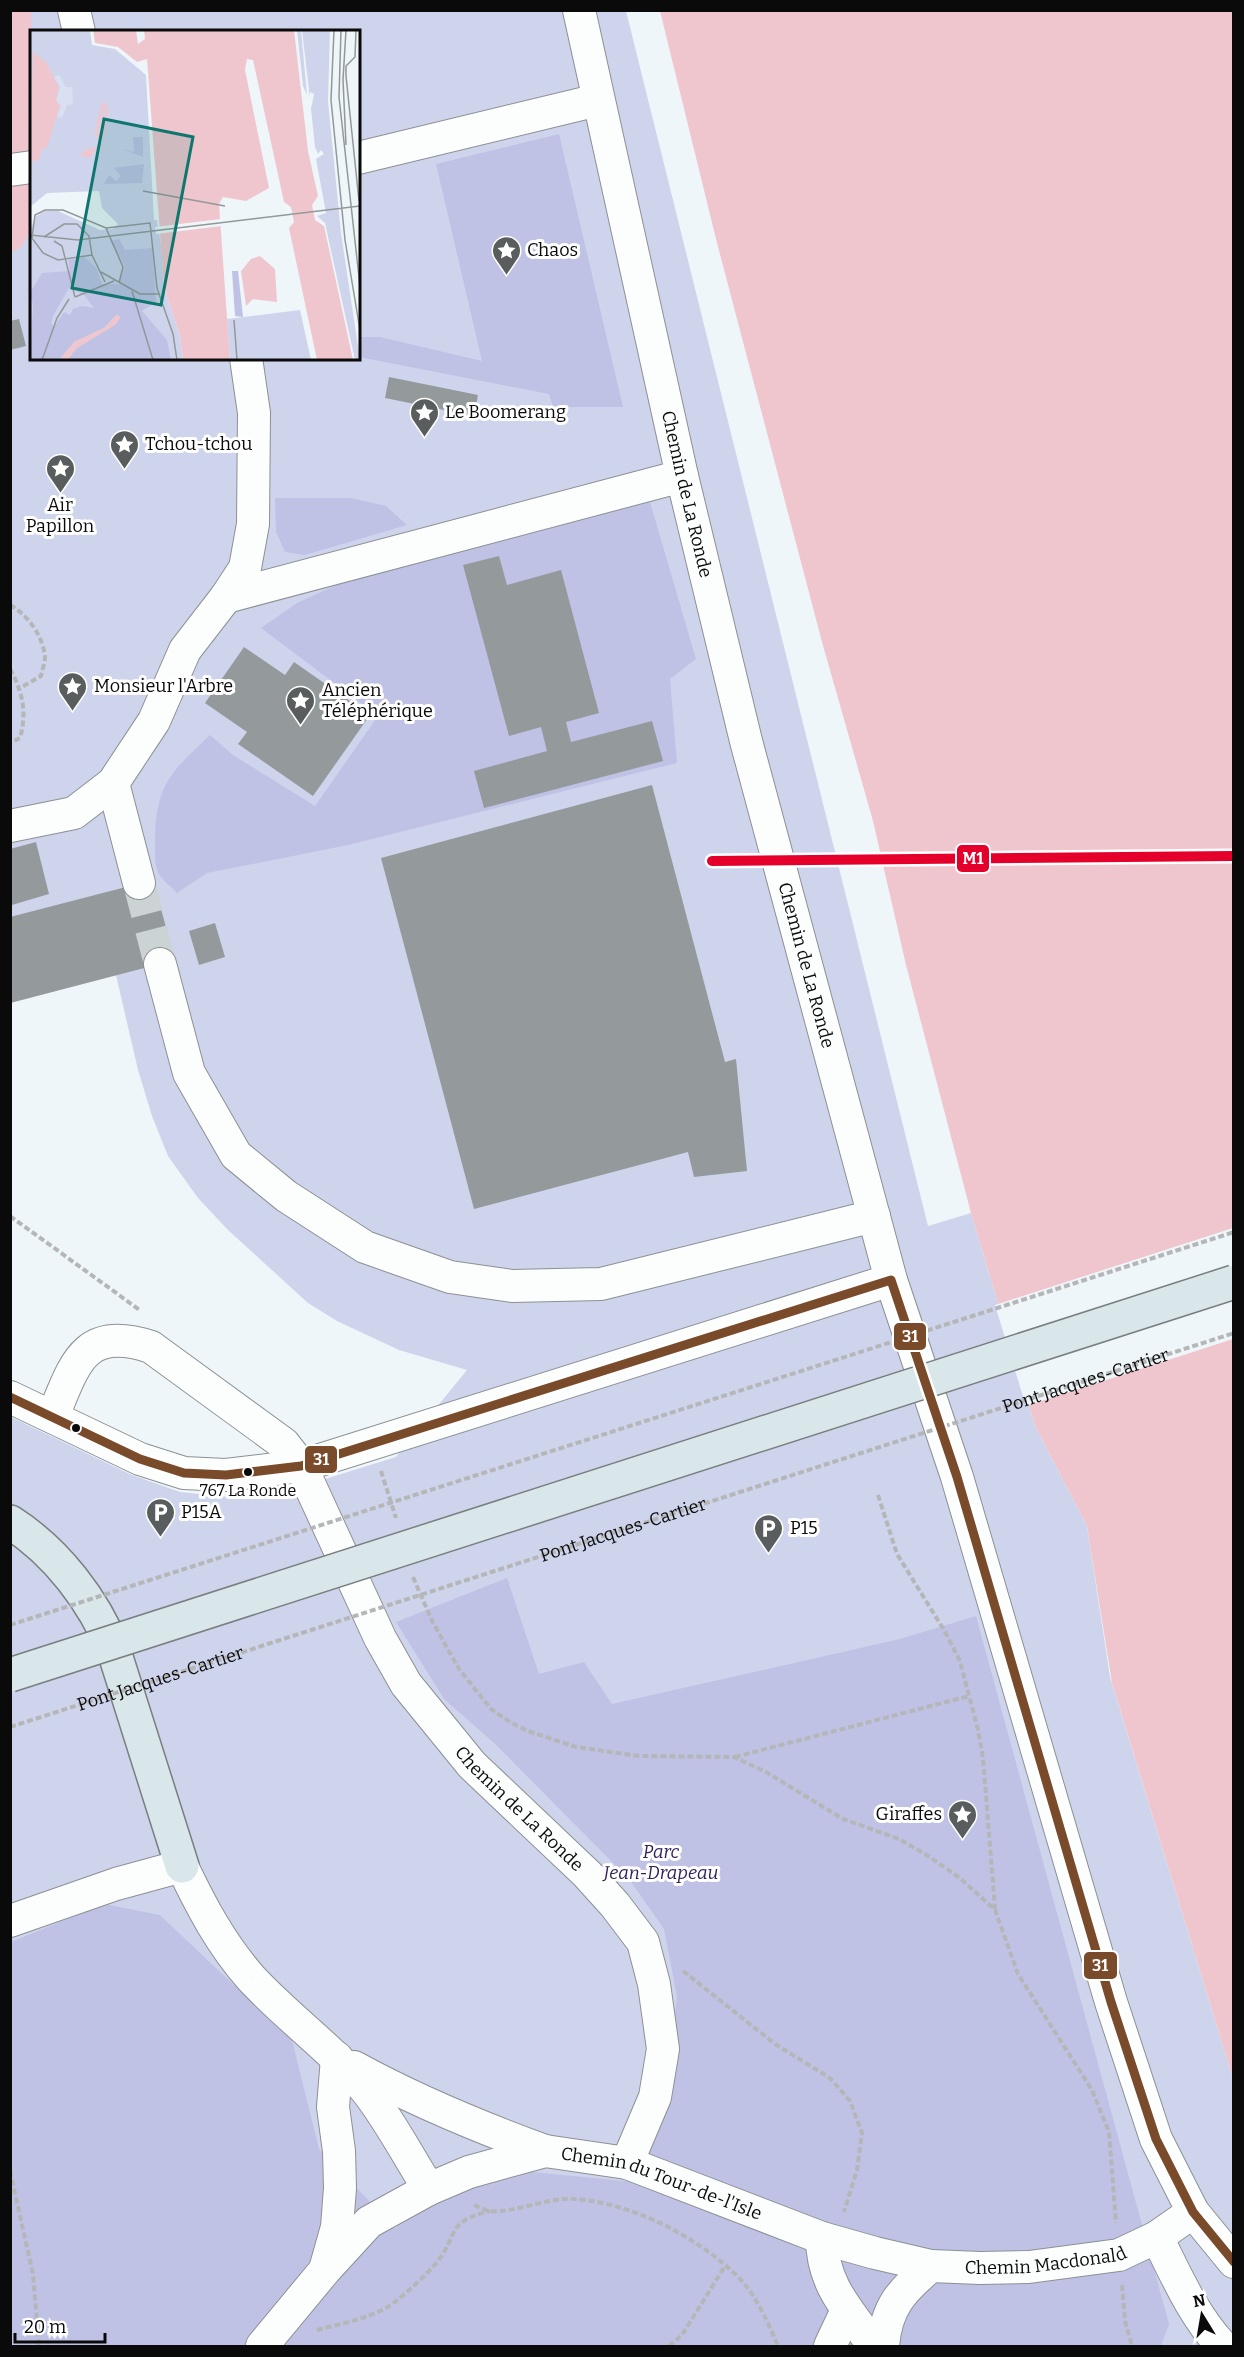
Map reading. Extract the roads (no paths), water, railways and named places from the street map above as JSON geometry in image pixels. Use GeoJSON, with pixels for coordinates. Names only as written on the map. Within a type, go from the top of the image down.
{"type":"FeatureCollection","features":[{"type":"Feature","properties":{"kind":"main road"},"geometry":{"type":"LineString","coordinates":[[10,1676],[1233,1282]]}},
{"type":"Feature","properties":{"kind":"main road"},"geometry":{"type":"LineString","coordinates":[[10,1522],[53,1556],[92,1607],[105,1629],[182,1866]]}},
{"type":"Feature","properties":{"kind":"street"},"geometry":{"type":"LineString","coordinates":[[74,10],[78,30]]}},
{"type":"Feature","properties":{"kind":"street","name":"Chemin de La Ronde"},"geometry":{"type":"LineString","coordinates":[[579,10],[682,476],[746,741],[891,1280]]}},
{"type":"Feature","properties":{"kind":"street"},"geometry":{"type":"LineString","coordinates":[[360,158],[598,100]]}},
{"type":"Feature","properties":{"kind":"street"},"geometry":{"type":"LineString","coordinates":[[10,170],[30,167]]}},
{"type":"Feature","properties":{"kind":"street"},"geometry":{"type":"LineString","coordinates":[[10,826],[74,813],[113,783],[154,721],[185,650],[245,568],[253,524],[254,413],[246,360]]}},
{"type":"Feature","properties":{"kind":"street"},"geometry":{"type":"LineString","coordinates":[[226,597],[682,476]]}},
{"type":"Feature","properties":{"kind":"street"},"geometry":{"type":"LineString","coordinates":[[113,783],[139,884]]}},
{"type":"Feature","properties":{"kind":"street"},"geometry":{"type":"LineString","coordinates":[[160,964],[189,1073],[236,1155],[286,1196],[365,1247],[386,1255],[450,1277],[512,1286],[601,1284],[874,1216]]}},
{"type":"Feature","properties":{"kind":"street"},"geometry":{"type":"LineString","coordinates":[[10,1397],[140,1459],[184,1473],[226,1475],[301,1466],[891,1280],[957,1477],[1111,2002],[1156,2139],[1193,2212],[1233,2262]]}},
{"type":"Feature","properties":{"kind":"street","name":"Chemin de La Ronde"},"geometry":{"type":"LineString","coordinates":[[53,1416],[72,1372],[85,1351],[112,1339],[130,1340],[151,1347],[284,1444],[301,1466],[380,1638],[406,1684],[472,1765],[587,1874],[615,1905],[643,1942],[654,1984],[663,2049],[655,2097],[627,2163]]}},
{"type":"Feature","properties":{"kind":"street"},"geometry":{"type":"LineString","coordinates":[[10,1921],[116,1884],[182,1866],[205,1912],[227,1948],[253,1979],[337,2058],[366,2091],[429,2189]]}},
{"type":"Feature","properties":{"kind":"street"},"geometry":{"type":"LineString","coordinates":[[337,2058],[442,2112],[545,2151]]}},
{"type":"Feature","properties":{"kind":"street"},"geometry":{"type":"LineString","coordinates":[[325,2270],[337,2226],[340,2188],[339,2151],[333,2107],[337,2058]]}},
{"type":"Feature","properties":{"kind":"street","name":"Chemin du Tour-de-l'Isle"},"geometry":{"type":"LineString","coordinates":[[262,2346],[325,2270],[369,2222],[429,2189],[469,2172],[545,2151],[627,2163],[822,2238]]}},
{"type":"Feature","properties":{"kind":"street","name":"Chemin Macdonald"},"geometry":{"type":"LineString","coordinates":[[822,2238],[931,2266],[980,2268],[1029,2266],[1119,2255],[1157,2237],[1193,2212]]}},
{"type":"Feature","properties":{"kind":"street"},"geometry":{"type":"LineString","coordinates":[[1157,2237],[1206,2330],[1224,2346],[1233,2341]]}},
{"type":"Feature","properties":{"kind":"street"},"geometry":{"type":"LineString","coordinates":[[822,2238],[822,2258],[828,2279],[847,2310],[874,2346]]}},
{"type":"Feature","properties":{"kind":"street"},"geometry":{"type":"LineString","coordinates":[[883,2346],[885,2326],[892,2309],[906,2287],[931,2266]]}},
{"type":"Feature","properties":{"kind":"street"},"geometry":{"type":"LineString","coordinates":[[830,2346],[847,2310]]}},
{"type":"Feature","properties":{"kind":"waterway"},"geometry":{"type":"LineString","coordinates":[[10,235],[18,219],[21,204],[15,10]]}},
{"type":"Feature","properties":{"kind":"tunnel"},"geometry":{"type":"LineString","coordinates":[[139,883],[160,964]]}},
{"type":"Feature","properties":{"kind":"place","name":"Chaos"},"geometry":{"type":"Point","coordinates":[506,276]}},
{"type":"Feature","properties":{"kind":"place","name":"Le Boomerang"},"geometry":{"type":"Point","coordinates":[424,438]}},
{"type":"Feature","properties":{"kind":"place","name":"Tchou-tchou"},"geometry":{"type":"Point","coordinates":[124,470]}},
{"type":"Feature","properties":{"kind":"place","name":"Air Papillon"},"geometry":{"type":"Point","coordinates":[60,494]}},
{"type":"Feature","properties":{"kind":"place","name":"Monsieur l'Arbre"},"geometry":{"type":"Point","coordinates":[73,712]}},
{"type":"Feature","properties":{"kind":"place","name":"Ancien Téléphérique"},"geometry":{"type":"Point","coordinates":[301,726]}},
{"type":"Feature","properties":{"kind":"place","name":"767 La Ronde"},"geometry":{"type":"Point","coordinates":[248,1472]}},
{"type":"Feature","properties":{"kind":"place","name":"P15A"},"geometry":{"type":"Point","coordinates":[160,1538]}},
{"type":"Feature","properties":{"kind":"place","name":"P15"},"geometry":{"type":"Point","coordinates":[769,1554]}},
{"type":"Feature","properties":{"kind":"place","name":"Giraffes"},"geometry":{"type":"Point","coordinates":[963,1840]}},
{"type":"Feature","properties":{"kind":"park label","name":"Parc Jean-Drapeau"},"geometry":{"type":"Point","coordinates":[661,1862]}}]}
